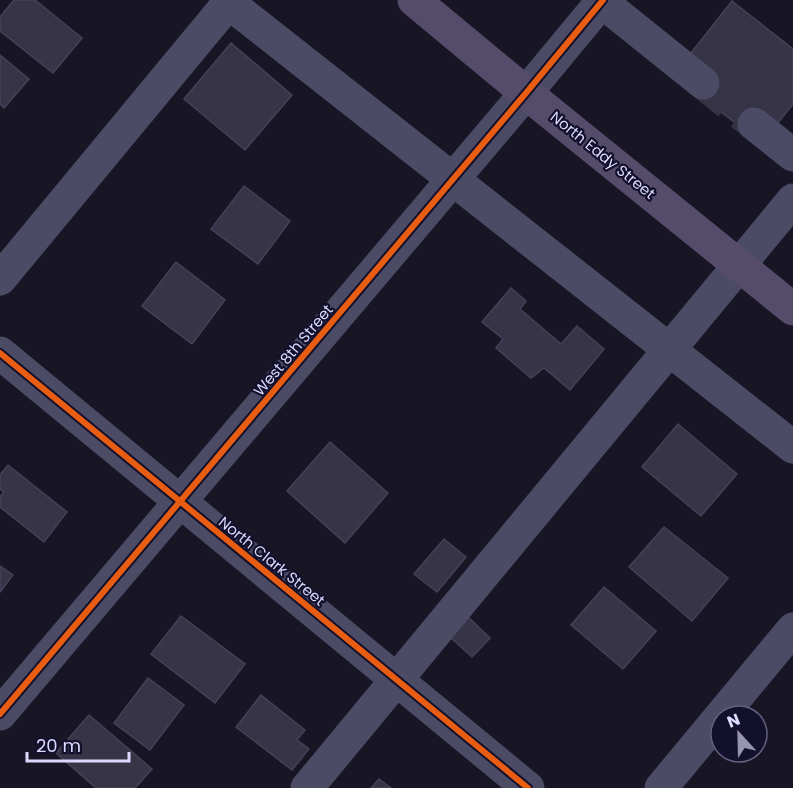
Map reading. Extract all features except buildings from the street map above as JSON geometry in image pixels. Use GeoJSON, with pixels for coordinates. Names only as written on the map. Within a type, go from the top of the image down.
{"type":"FeatureCollection","features":[{"type":"Feature","properties":{"kind":"main road","name":"North Eddy Street"},"geometry":{"type":"LineString","coordinates":[[414,0],[793,309]]}},
{"type":"Feature","properties":{"kind":"street"},"geometry":{"type":"LineString","coordinates":[[0,279],[230,1],[793,447]]}},
{"type":"Feature","properties":{"kind":"street","name":"West 8th Street"},"geometry":{"type":"LineString","coordinates":[[0,714],[603,1]]}},
{"type":"Feature","properties":{"kind":"street"},"geometry":{"type":"LineString","coordinates":[[603,1],[703,83]]}},
{"type":"Feature","properties":{"kind":"street"},"geometry":{"type":"LineString","coordinates":[[754,124],[793,155]]}},
{"type":"Feature","properties":{"kind":"street"},"geometry":{"type":"LineString","coordinates":[[308,788],[793,200]]}},
{"type":"Feature","properties":{"kind":"street","name":"North Clark Street"},"geometry":{"type":"LineString","coordinates":[[0,352],[528,788]]}},
{"type":"Feature","properties":{"kind":"street"},"geometry":{"type":"LineString","coordinates":[[661,788],[793,629]]}},
{"type":"Feature","properties":{"kind":"tunnel"},"geometry":{"type":"LineString","coordinates":[[703,83],[754,124]]}},
{"type":"Feature","properties":{"kind":"cycle path"},"geometry":{"type":"LineString","coordinates":[[0,714],[603,0]]}},
{"type":"Feature","properties":{"kind":"cycle path"},"geometry":{"type":"LineString","coordinates":[[0,353],[528,788]]}}]}
